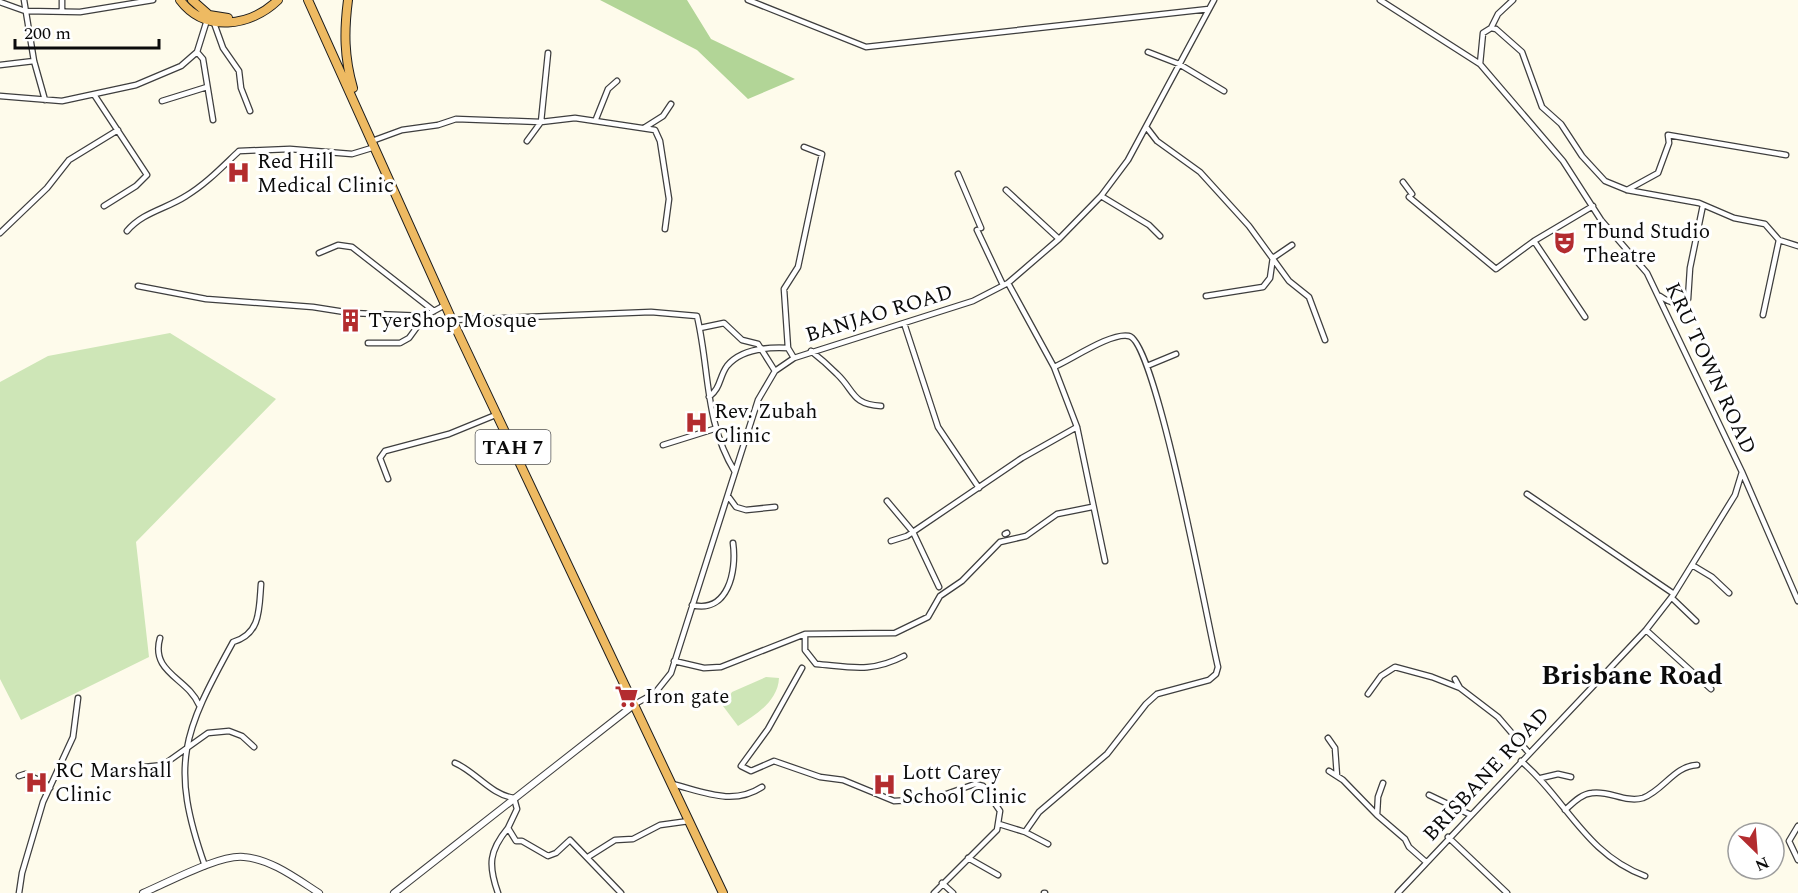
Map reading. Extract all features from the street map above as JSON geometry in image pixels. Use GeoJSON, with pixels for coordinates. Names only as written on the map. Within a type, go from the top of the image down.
{"type":"FeatureCollection","features":[{"type":"Feature","properties":{"kind":"highway"},"geometry":{"type":"LineString","coordinates":[[180,0],[192,13],[211,21],[251,18],[276,0]]}},
{"type":"Feature","properties":{"kind":"highway"},"geometry":{"type":"LineString","coordinates":[[192,0],[209,15],[222,18],[248,15],[276,0]]}},
{"type":"Feature","properties":{"kind":"highway","name":"TAH 7"},"geometry":{"type":"LineString","coordinates":[[308,0],[445,305],[723,893]]}},
{"type":"Feature","properties":{"kind":"highway"},"geometry":{"type":"LineString","coordinates":[[348,0],[344,35],[346,62],[372,141]]}},
{"type":"Feature","properties":{"kind":"street"},"geometry":{"type":"LineString","coordinates":[[24,0],[34,62],[45,100]]}},
{"type":"Feature","properties":{"kind":"street"},"geometry":{"type":"LineString","coordinates":[[62,0],[62,11]]}},
{"type":"Feature","properties":{"kind":"street"},"geometry":{"type":"LineString","coordinates":[[0,2],[25,11],[103,11],[153,0]]}},
{"type":"Feature","properties":{"kind":"street"},"geometry":{"type":"LineString","coordinates":[[748,0],[866,47],[1209,9]]}},
{"type":"Feature","properties":{"kind":"street","name":"BANJAO ROAD"},"geometry":{"type":"LineString","coordinates":[[635,704],[664,685],[671,673],[758,400],[775,371],[794,358],[812,351],[952,309],[1005,284],[1059,239],[1101,196],[1128,160],[1214,0]]}},
{"type":"Feature","properties":{"kind":"street","name":"KRU TOWN ROAD"},"geometry":{"type":"LineString","coordinates":[[1380,0],[1480,64],[1563,161],[1620,244],[1647,273],[1742,472],[1798,601]]}},
{"type":"Feature","properties":{"kind":"street"},"geometry":{"type":"LineString","coordinates":[[1480,64],[1484,33],[1491,28],[1498,14],[1513,0]]}},
{"type":"Feature","properties":{"kind":"street"},"geometry":{"type":"LineString","coordinates":[[0,96],[62,101],[95,96],[136,85],[181,66],[197,52],[211,21]]}},
{"type":"Feature","properties":{"kind":"street"},"geometry":{"type":"LineString","coordinates":[[211,21],[223,48],[239,71],[241,88],[250,111]]}},
{"type":"Feature","properties":{"kind":"street"},"geometry":{"type":"LineString","coordinates":[[1491,28],[1496,29],[1522,52],[1542,107],[1560,124],[1582,156],[1605,181],[1628,190],[1703,205],[1734,218],[1765,224],[1779,240],[1798,246]]}},
{"type":"Feature","properties":{"kind":"street"},"geometry":{"type":"LineString","coordinates":[[197,52],[204,59],[213,120]]}},
{"type":"Feature","properties":{"kind":"street"},"geometry":{"type":"LineString","coordinates":[[1148,52],[1179,64],[1224,91]]}},
{"type":"Feature","properties":{"kind":"street"},"geometry":{"type":"LineString","coordinates":[[527,141],[541,122],[548,53]]}},
{"type":"Feature","properties":{"kind":"street"},"geometry":{"type":"LineString","coordinates":[[0,65],[34,62]]}},
{"type":"Feature","properties":{"kind":"street"},"geometry":{"type":"LineString","coordinates":[[596,119],[608,90],[617,81]]}},
{"type":"Feature","properties":{"kind":"street"},"geometry":{"type":"LineString","coordinates":[[162,101],[207,87]]}},
{"type":"Feature","properties":{"kind":"street"},"geometry":{"type":"LineString","coordinates":[[95,96],[147,175],[136,186],[104,206]]}},
{"type":"Feature","properties":{"kind":"street"},"geometry":{"type":"LineString","coordinates":[[644,128],[663,116],[671,104]]}},
{"type":"Feature","properties":{"kind":"street"},"geometry":{"type":"LineString","coordinates":[[127,231],[143,216],[183,199],[206,184],[240,151],[290,149],[352,154],[372,141],[402,129],[438,125],[456,119],[541,122],[575,118],[596,119],[657,132],[669,199],[665,229]]}},
{"type":"Feature","properties":{"kind":"street"},"geometry":{"type":"LineString","coordinates":[[1147,128],[1158,141],[1200,172],[1273,257],[1289,281],[1308,297],[1325,340]]}},
{"type":"Feature","properties":{"kind":"street"},"geometry":{"type":"LineString","coordinates":[[0,233],[47,188],[69,160],[118,130]]}},
{"type":"Feature","properties":{"kind":"street"},"geometry":{"type":"LineString","coordinates":[[1628,190],[1658,173],[1667,150],[1668,135],[1786,155]]}},
{"type":"Feature","properties":{"kind":"street"},"geometry":{"type":"LineString","coordinates":[[794,358],[788,348],[784,290],[798,267],[822,154],[804,147]]}},
{"type":"Feature","properties":{"kind":"street"},"geometry":{"type":"LineString","coordinates":[[958,174],[979,229],[1005,284],[1054,367],[1077,427],[1105,561]]}},
{"type":"Feature","properties":{"kind":"street"},"geometry":{"type":"LineString","coordinates":[[1403,182],[1410,195],[1496,269],[1534,241],[1593,206]]}},
{"type":"Feature","properties":{"kind":"street"},"geometry":{"type":"LineString","coordinates":[[1006,190],[1059,239]]}},
{"type":"Feature","properties":{"kind":"street"},"geometry":{"type":"LineString","coordinates":[[1101,196],[1149,225],[1160,236]]}},
{"type":"Feature","properties":{"kind":"street"},"geometry":{"type":"LineString","coordinates":[[1659,296],[1674,304],[1688,299],[1690,268],[1703,205]]}},
{"type":"Feature","properties":{"kind":"street"},"geometry":{"type":"LineString","coordinates":[[1763,315],[1779,240]]}},
{"type":"Feature","properties":{"kind":"street"},"geometry":{"type":"LineString","coordinates":[[1534,241],[1585,317]]}},
{"type":"Feature","properties":{"kind":"street"},"geometry":{"type":"LineString","coordinates":[[319,253],[338,245],[352,248],[434,311]]}},
{"type":"Feature","properties":{"kind":"street"},"geometry":{"type":"LineString","coordinates":[[1206,296],[1263,287],[1270,278],[1273,257],[1292,245]]}},
{"type":"Feature","properties":{"kind":"street"},"geometry":{"type":"LineString","coordinates":[[138,286],[206,299],[313,306],[351,313],[425,316]]}},
{"type":"Feature","properties":{"kind":"street"},"geometry":{"type":"LineString","coordinates":[[368,343],[400,343],[409,338],[425,316],[445,305]]}},
{"type":"Feature","properties":{"kind":"street"},"geometry":{"type":"LineString","coordinates":[[452,320],[651,312],[697,316],[714,429],[736,472]]}},
{"type":"Feature","properties":{"kind":"street"},"geometry":{"type":"LineString","coordinates":[[904,322],[938,427],[979,488]]}},
{"type":"Feature","properties":{"kind":"street"},"geometry":{"type":"LineString","coordinates":[[700,328],[724,323],[742,340],[758,345],[775,371]]}},
{"type":"Feature","properties":{"kind":"street"},"geometry":{"type":"LineString","coordinates":[[1025,832],[1040,812],[1107,754],[1146,704],[1157,694],[1197,686],[1216,674],[1218,667],[1201,578],[1156,387],[1134,338],[1123,335],[1096,345],[1054,367]]}},
{"type":"Feature","properties":{"kind":"street"},"geometry":{"type":"LineString","coordinates":[[709,397],[718,390],[727,367],[735,360],[766,347],[788,348]]}},
{"type":"Feature","properties":{"kind":"street"},"geometry":{"type":"LineString","coordinates":[[812,351],[839,375],[857,400],[868,405],[881,406]]}},
{"type":"Feature","properties":{"kind":"street"},"geometry":{"type":"LineString","coordinates":[[1147,366],[1176,354]]}},
{"type":"Feature","properties":{"kind":"street"},"geometry":{"type":"LineString","coordinates":[[388,479],[380,458],[385,451],[449,434],[498,414]]}},
{"type":"Feature","properties":{"kind":"street"},"geometry":{"type":"LineString","coordinates":[[891,541],[914,532],[1022,458],[1077,427]]}},
{"type":"Feature","properties":{"kind":"street"},"geometry":{"type":"LineString","coordinates":[[663,445],[714,429]]}},
{"type":"Feature","properties":{"kind":"street","name":"BRISBANE ROAD"},"geometry":{"type":"LineString","coordinates":[[1398,893],[1448,837],[1646,630],[1673,596],[1735,495],[1742,472]]}},
{"type":"Feature","properties":{"kind":"street"},"geometry":{"type":"LineString","coordinates":[[1527,494],[1673,596],[1696,621]]}},
{"type":"Feature","properties":{"kind":"street"},"geometry":{"type":"LineString","coordinates":[[728,496],[736,507],[746,510],[775,507]]}},
{"type":"Feature","properties":{"kind":"street"},"geometry":{"type":"LineString","coordinates":[[887,501],[914,532],[939,587]]}},
{"type":"Feature","properties":{"kind":"street"},"geometry":{"type":"LineString","coordinates":[[674,661],[704,668],[721,668],[805,634],[896,633],[928,617],[940,596],[962,581],[1000,542],[1026,536],[1057,514],[1092,507]]}},
{"type":"Feature","properties":{"kind":"street"},"geometry":{"type":"LineString","coordinates":[[692,604],[705,608],[715,605],[724,596],[735,554],[733,543]]}},
{"type":"Feature","properties":{"kind":"street"},"geometry":{"type":"LineString","coordinates":[[1692,565],[1712,577],[1729,593]]}},
{"type":"Feature","properties":{"kind":"street"},"geometry":{"type":"LineString","coordinates":[[205,866],[191,827],[184,787],[188,737],[199,705],[233,642],[245,639],[254,631],[259,614],[261,584]]}},
{"type":"Feature","properties":{"kind":"street"},"geometry":{"type":"LineString","coordinates":[[1646,630],[1711,689]]}},
{"type":"Feature","properties":{"kind":"street"},"geometry":{"type":"LineString","coordinates":[[805,634],[805,650],[816,664],[872,668],[884,666],[904,656]]}},
{"type":"Feature","properties":{"kind":"street"},"geometry":{"type":"LineString","coordinates":[[160,638],[157,650],[165,670],[186,686],[199,705]]}},
{"type":"Feature","properties":{"kind":"street"},"geometry":{"type":"LineString","coordinates":[[1368,694],[1381,676],[1395,667],[1432,677],[1460,688],[1498,717],[1529,753]]}},
{"type":"Feature","properties":{"kind":"street"},"geometry":{"type":"LineString","coordinates":[[802,668],[768,729],[741,766],[751,771],[774,761],[820,777],[843,780],[894,801],[932,799],[975,784],[983,786],[1000,811],[997,830],[934,893]]}},
{"type":"Feature","properties":{"kind":"street"},"geometry":{"type":"LineString","coordinates":[[1455,679],[1460,688]]}},
{"type":"Feature","properties":{"kind":"street"},"geometry":{"type":"LineString","coordinates":[[19,893],[22,873],[43,802],[73,737],[78,698]]}},
{"type":"Feature","properties":{"kind":"street"},"geometry":{"type":"LineString","coordinates":[[394,893],[635,704]]}},
{"type":"Feature","properties":{"kind":"street"},"geometry":{"type":"LineString","coordinates":[[144,767],[163,765],[208,733],[229,731],[242,736],[254,747]]}},
{"type":"Feature","properties":{"kind":"street"},"geometry":{"type":"LineString","coordinates":[[1328,738],[1335,748],[1337,777]]}},
{"type":"Feature","properties":{"kind":"street"},"geometry":{"type":"LineString","coordinates":[[1521,761],[1541,778],[1599,850],[1629,870],[1645,876]]}},
{"type":"Feature","properties":{"kind":"street"},"geometry":{"type":"LineString","coordinates":[[455,763],[468,768],[493,789],[514,798]]}},
{"type":"Feature","properties":{"kind":"street"},"geometry":{"type":"LineString","coordinates":[[1563,807],[1593,792],[1624,799],[1642,798],[1685,765],[1697,765]]}},
{"type":"Feature","properties":{"kind":"street"},"geometry":{"type":"LineString","coordinates":[[1329,771],[1406,838],[1409,847],[1426,862]]}},
{"type":"Feature","properties":{"kind":"street"},"geometry":{"type":"LineString","coordinates":[[19,776],[25,774],[44,782],[50,788]]}},
{"type":"Feature","properties":{"kind":"street"},"geometry":{"type":"LineString","coordinates":[[1541,778],[1558,774],[1571,777]]}},
{"type":"Feature","properties":{"kind":"street"},"geometry":{"type":"LineString","coordinates":[[1377,815],[1378,797],[1383,783]]}},
{"type":"Feature","properties":{"kind":"street"},"geometry":{"type":"LineString","coordinates":[[672,784],[723,797],[743,797],[762,787]]}},
{"type":"Feature","properties":{"kind":"street"},"geometry":{"type":"LineString","coordinates":[[1429,795],[1471,815]]}},
{"type":"Feature","properties":{"kind":"street"},"geometry":{"type":"LineString","coordinates":[[498,893],[490,872],[495,844],[508,828],[517,809],[514,798]]}},
{"type":"Feature","properties":{"kind":"street"},"geometry":{"type":"LineString","coordinates":[[588,857],[615,840],[633,839],[660,825],[689,821]]}},
{"type":"Feature","properties":{"kind":"street"},"geometry":{"type":"LineString","coordinates":[[999,824],[1025,832],[1048,844]]}},
{"type":"Feature","properties":{"kind":"street"},"geometry":{"type":"LineString","coordinates":[[1798,826],[1789,841],[1798,860]]}},
{"type":"Feature","properties":{"kind":"street"},"geometry":{"type":"LineString","coordinates":[[508,828],[516,842],[522,841],[548,856],[556,853],[570,840],[621,893]]}},
{"type":"Feature","properties":{"kind":"street"},"geometry":{"type":"LineString","coordinates":[[1448,837],[1507,893]]}},
{"type":"Feature","properties":{"kind":"street"},"geometry":{"type":"LineString","coordinates":[[147,892],[205,866],[243,856],[278,867],[319,893]]}},
{"type":"Feature","properties":{"kind":"street"},"geometry":{"type":"LineString","coordinates":[[968,858],[998,875]]}},
{"type":"Feature","properties":{"kind":"street"},"geometry":{"type":"LineString","coordinates":[[942,883],[953,893]]}},
{"type":"Feature","properties":{"kind":"green space"},"geometry":{"type":"Polygon","coordinates":[[[600,0],[687,0],[711,39],[795,79],[748,99],[697,50],[600,0]]]}},
{"type":"Feature","properties":{"kind":"green space"},"geometry":{"type":"Polygon","coordinates":[[[170,333],[276,399],[136,542],[149,657],[21,720],[0,679],[0,382],[48,356],[170,333]]]}},
{"type":"Feature","properties":{"kind":"green space"},"geometry":{"type":"Polygon","coordinates":[[[766,677],[779,678],[775,694],[759,712],[738,726],[723,706],[732,692],[766,677]]]}},
{"type":"Feature","properties":{"kind":"place","name":"Red Hill Medical Clinic"},"geometry":{"type":"Point","coordinates":[239,173]}},
{"type":"Feature","properties":{"kind":"place","name":"Tbund Studio Theatre"},"geometry":{"type":"Point","coordinates":[1565,243]}},
{"type":"Feature","properties":{"kind":"place","name":"TyerShop Mosque"},"geometry":{"type":"Point","coordinates":[350,320]}},
{"type":"Feature","properties":{"kind":"place","name":"Rev. Zubah Clinic"},"geometry":{"type":"Point","coordinates":[696,423]}},
{"type":"Feature","properties":{"kind":"place","name":"Iron gate"},"geometry":{"type":"Point","coordinates":[627,696]}},
{"type":"Feature","properties":{"kind":"place","name":"RC Marshall Clinic"},"geometry":{"type":"Point","coordinates":[37,782]}},
{"type":"Feature","properties":{"kind":"place","name":"Lott Carey School Clinic"},"geometry":{"type":"Point","coordinates":[884,784]}},
{"type":"Feature","properties":{"kind":"district","name":"Brisbane Road"},"geometry":{"type":"Point","coordinates":[1632,675]}}]}
